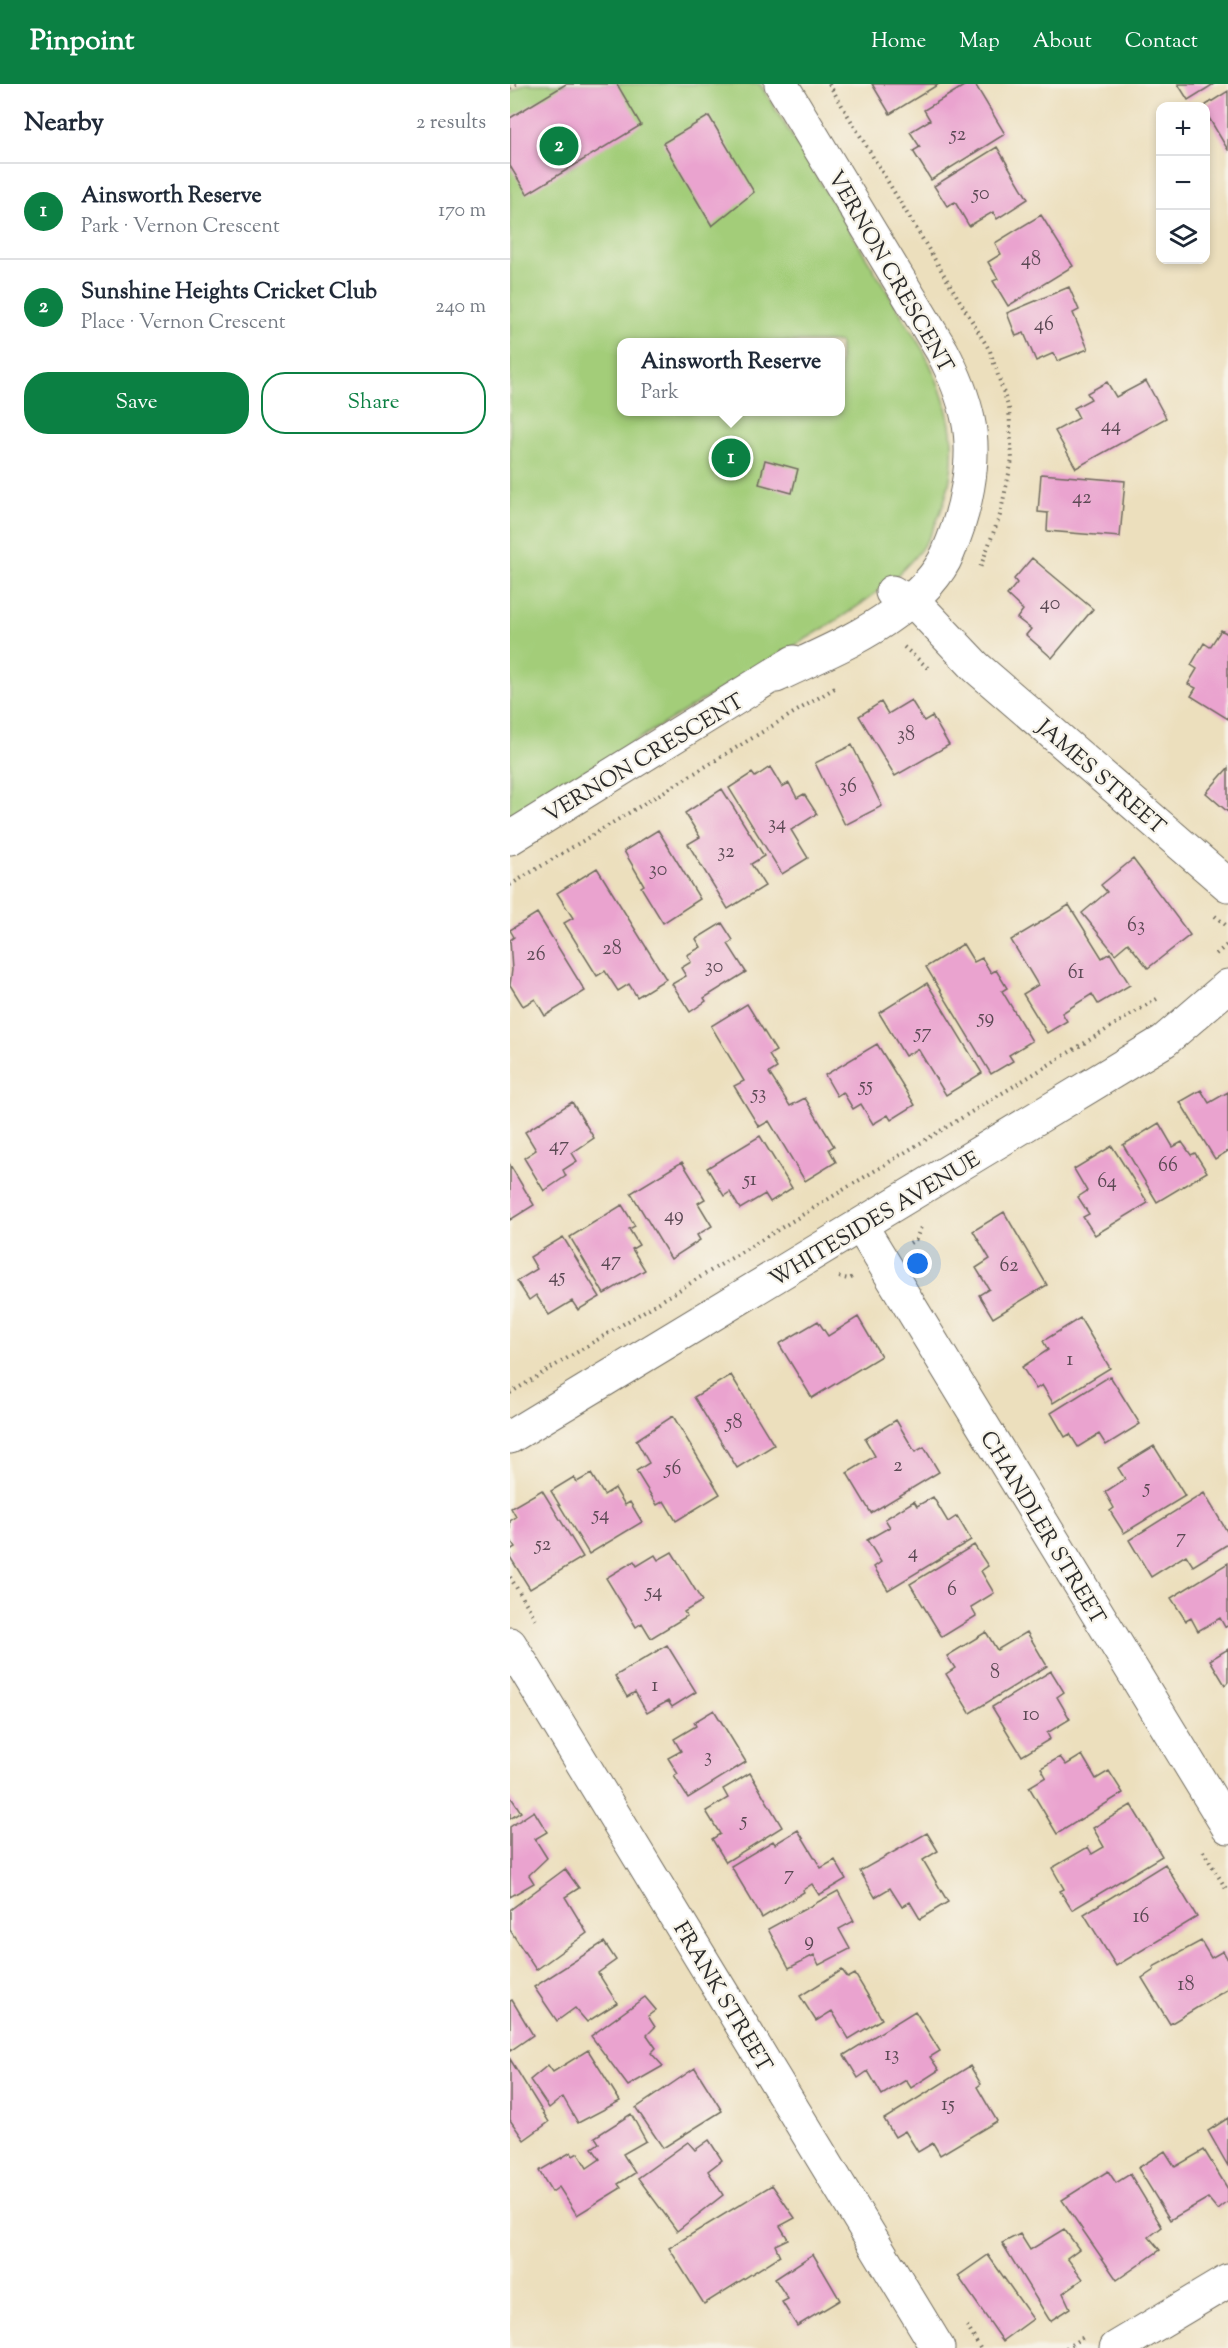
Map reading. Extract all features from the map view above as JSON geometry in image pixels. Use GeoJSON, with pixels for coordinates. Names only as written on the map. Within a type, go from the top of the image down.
{"type":"FeatureCollection","features":[{"type":"Feature","properties":{"kind":"street","name":"VERNON CRESCENT"},"geometry":{"type":"LineString","coordinates":[[510,838],[900,600],[963,504],[970,469],[971,443],[968,419],[952,370],[781,84]]}},
{"type":"Feature","properties":{"kind":"street","name":"JAMES STREET"},"geometry":{"type":"LineString","coordinates":[[900,600],[908,622],[922,634],[976,667]]}},
{"type":"Feature","properties":{"kind":"street","name":"JAMES STREET"},"geometry":{"type":"LineString","coordinates":[[900,600],[937,622],[976,667],[1228,885]]}},
{"type":"Feature","properties":{"kind":"street","name":"WHITESIDES AVENUE"},"geometry":{"type":"LineString","coordinates":[[510,1437],[1164,1041],[1218,973]]}},
{"type":"Feature","properties":{"kind":"street","name":"CHANDLER STREET"},"geometry":{"type":"LineString","coordinates":[[861,1226],[1228,1827]]}},
{"type":"Feature","properties":{"kind":"street","name":"FRANK STREET"},"geometry":{"type":"LineString","coordinates":[[510,1644],[938,2348]]}},
{"type":"Feature","properties":{"kind":"street"},"geometry":{"type":"LineString","coordinates":[[1116,2348],[1228,2281]]}},
{"type":"Feature","properties":{"kind":"path"},"geometry":{"type":"LineString","coordinates":[[510,88],[516,84]]}},
{"type":"Feature","properties":{"kind":"path"},"geometry":{"type":"LineString","coordinates":[[829,84],[990,351],[1009,409],[1012,460],[1000,516],[984,562],[978,570]]}},
{"type":"Feature","properties":{"kind":"path"},"geometry":{"type":"LineString","coordinates":[[893,653],[922,634]]}},
{"type":"Feature","properties":{"kind":"path"},"geometry":{"type":"LineString","coordinates":[[510,885],[842,684]]}},
{"type":"Feature","properties":{"kind":"path"},"geometry":{"type":"LineString","coordinates":[[1218,973],[1228,944]]}},
{"type":"Feature","properties":{"kind":"path"},"geometry":{"type":"LineString","coordinates":[[510,1393],[1165,994]]}},
{"type":"Feature","properties":{"kind":"green space"},"geometry":{"type":"Polygon","coordinates":[[[525,84],[760,84],[923,350],[934,374],[949,419],[952,442],[952,464],[941,511],[930,535],[915,556],[871,597],[844,616],[510,817],[510,93],[525,84]]]}},
{"type":"Feature","properties":{"kind":"building"},"geometry":{"type":"Polygon","coordinates":[[[566,84],[617,84],[641,125],[527,194],[510,166],[510,118],[566,84]]]}},
{"type":"Feature","properties":{"kind":"building"},"geometry":{"type":"Polygon","coordinates":[[[872,84],[939,84],[890,114],[872,84]]]}},
{"type":"Feature","properties":{"kind":"building"},"geometry":{"type":"Polygon","coordinates":[[[967,84],[975,84],[1005,134],[931,180],[913,151],[920,147],[910,132],[930,120],[924,110],[967,84]]]}},
{"type":"Feature","properties":{"kind":"building"},"geometry":{"type":"Polygon","coordinates":[[[1178,84],[1214,84],[1188,100],[1178,84]]]}},
{"type":"Feature","properties":{"kind":"building"},"geometry":{"type":"Polygon","coordinates":[[[1228,91],[1228,150],[1210,120],[1210,102],[1228,91]]]}},
{"type":"Feature","properties":{"kind":"building"},"geometry":{"type":"Polygon","coordinates":[[[709,116],[754,192],[712,226],[663,143],[709,116]]]}},
{"type":"Feature","properties":{"kind":"building"},"geometry":{"type":"Polygon","coordinates":[[[997,147],[1028,199],[997,219],[993,212],[969,226],[955,202],[947,206],[934,186],[997,147]]]}},
{"type":"Feature","properties":{"kind":"building"},"geometry":{"type":"Polygon","coordinates":[[[1041,215],[1073,266],[1008,306],[993,281],[998,279],[988,262],[1001,254],[995,243],[1041,215]]]}},
{"type":"Feature","properties":{"kind":"building"},"geometry":{"type":"Polygon","coordinates":[[[1069,287],[1079,310],[1073,313],[1088,349],[1057,361],[1054,353],[1036,361],[1024,333],[1016,336],[1007,313],[1069,287]]]}},
{"type":"Feature","properties":{"kind":"building"},"geometry":{"type":"Polygon","coordinates":[[[1146,381],[1166,418],[1076,468],[1055,431],[1079,418],[1074,408],[1091,399],[1087,393],[1107,382],[1116,397],[1146,381]]]}},
{"type":"Feature","properties":{"kind":"building"},"geometry":{"type":"Polygon","coordinates":[[[765,460],[798,469],[792,493],[759,484],[765,460]]]}},
{"type":"Feature","properties":{"kind":"building"},"geometry":{"type":"Polygon","coordinates":[[[1041,474],[1125,481],[1120,537],[1047,531],[1048,513],[1038,512],[1041,474]]]}},
{"type":"Feature","properties":{"kind":"building"},"geometry":{"type":"Polygon","coordinates":[[[1032,558],[1093,609],[1052,658],[1026,635],[1031,629],[1017,618],[1023,610],[1007,595],[1017,583],[1014,579],[1032,558]]]}},
{"type":"Feature","properties":{"kind":"building"},"geometry":{"type":"Polygon","coordinates":[[[1221,630],[1228,634],[1228,719],[1191,696],[1196,688],[1188,684],[1197,669],[1191,665],[1204,643],[1210,647],[1221,630]]]}},
{"type":"Feature","properties":{"kind":"building"},"geometry":{"type":"Polygon","coordinates":[[[911,700],[924,721],[932,716],[949,745],[895,776],[859,716],[881,702],[888,714],[911,700]]]}},
{"type":"Feature","properties":{"kind":"building"},"geometry":{"type":"Polygon","coordinates":[[[852,745],[882,806],[845,825],[815,763],[852,745]]]}},
{"type":"Feature","properties":{"kind":"building"},"geometry":{"type":"Polygon","coordinates":[[[770,767],[782,787],[789,783],[797,798],[804,794],[817,814],[791,830],[808,858],[782,874],[729,788],[752,773],[755,777],[770,767]]]}},
{"type":"Feature","properties":{"kind":"building"},"geometry":{"type":"Polygon","coordinates":[[[1228,768],[1228,812],[1206,793],[1228,768]]]}},
{"type":"Feature","properties":{"kind":"building"},"geometry":{"type":"Polygon","coordinates":[[[722,789],[764,856],[751,864],[765,886],[728,909],[688,844],[700,837],[685,813],[722,789]]]}},
{"type":"Feature","properties":{"kind":"building"},"geometry":{"type":"Polygon","coordinates":[[[658,830],[700,899],[663,923],[641,887],[644,885],[624,851],[658,830]]]}},
{"type":"Feature","properties":{"kind":"building"},"geometry":{"type":"Polygon","coordinates":[[[1133,859],[1190,935],[1148,968],[1128,943],[1115,954],[1082,913],[1107,892],[1101,885],[1133,859]]]}},
{"type":"Feature","properties":{"kind":"building"},"geometry":{"type":"Polygon","coordinates":[[[597,868],[666,979],[637,997],[629,984],[618,991],[605,971],[597,976],[564,923],[573,918],[557,893],[597,868]]]}},
{"type":"Feature","properties":{"kind":"building"},"geometry":{"type":"Polygon","coordinates":[[[1069,905],[1102,958],[1110,953],[1130,985],[1098,1004],[1092,994],[1062,1013],[1067,1021],[1047,1033],[1023,994],[1038,985],[1011,940],[1069,905]]]}},
{"type":"Feature","properties":{"kind":"building"},"geometry":{"type":"Polygon","coordinates":[[[537,913],[585,991],[545,1016],[535,999],[523,1006],[510,985],[512,970],[510,940],[514,937],[510,930],[537,913]]]}},
{"type":"Feature","properties":{"kind":"building"},"geometry":{"type":"Polygon","coordinates":[[[722,923],[733,940],[728,944],[746,972],[704,998],[706,1001],[690,1012],[672,984],[686,976],[681,968],[691,962],[687,955],[701,947],[696,939],[722,923]]]}},
{"type":"Feature","properties":{"kind":"building"},"geometry":{"type":"Polygon","coordinates":[[[963,944],[974,962],[982,958],[991,973],[996,970],[1007,988],[1002,991],[1032,1041],[1009,1055],[1013,1061],[991,1074],[926,967],[963,944]]]}},
{"type":"Feature","properties":{"kind":"building"},"geometry":{"type":"Polygon","coordinates":[[[927,983],[982,1073],[946,1095],[918,1049],[905,1056],[879,1013],[927,983]]]}},
{"type":"Feature","properties":{"kind":"building"},"geometry":{"type":"Polygon","coordinates":[[[747,1004],[776,1051],[769,1055],[777,1068],[769,1073],[790,1106],[805,1098],[834,1146],[829,1149],[836,1162],[805,1181],[769,1121],[759,1127],[734,1086],[744,1081],[711,1026],[747,1004]]]}},
{"type":"Feature","properties":{"kind":"building"},"geometry":{"type":"Polygon","coordinates":[[[877,1044],[915,1105],[891,1120],[888,1115],[873,1124],[861,1104],[853,1109],[843,1092],[837,1096],[825,1075],[877,1044]]]}},
{"type":"Feature","properties":{"kind":"building"},"geometry":{"type":"Polygon","coordinates":[[[1201,1090],[1209,1103],[1228,1092],[1228,1151],[1215,1159],[1180,1102],[1201,1090]]]}},
{"type":"Feature","properties":{"kind":"building"},"geometry":{"type":"Polygon","coordinates":[[[572,1102],[594,1138],[572,1153],[577,1161],[563,1170],[566,1176],[544,1191],[524,1158],[536,1150],[525,1132],[572,1102]]]}},
{"type":"Feature","properties":{"kind":"building"},"geometry":{"type":"Polygon","coordinates":[[[1159,1123],[1173,1147],[1182,1142],[1191,1155],[1195,1153],[1207,1172],[1157,1202],[1123,1145],[1159,1123]]]}},
{"type":"Feature","properties":{"kind":"building"},"geometry":{"type":"Polygon","coordinates":[[[760,1136],[792,1188],[770,1202],[765,1194],[740,1209],[730,1192],[724,1196],[707,1168],[760,1136]]]}},
{"type":"Feature","properties":{"kind":"building"},"geometry":{"type":"Polygon","coordinates":[[[1112,1146],[1148,1203],[1095,1235],[1083,1217],[1089,1214],[1078,1197],[1087,1191],[1074,1169],[1112,1146]]]}},
{"type":"Feature","properties":{"kind":"building"},"geometry":{"type":"Polygon","coordinates":[[[682,1162],[705,1199],[698,1203],[712,1226],[697,1235],[700,1240],[671,1259],[631,1193],[682,1162]]]}},
{"type":"Feature","properties":{"kind":"building"},"geometry":{"type":"Polygon","coordinates":[[[510,1165],[534,1205],[510,1220],[510,1165]]]}},
{"type":"Feature","properties":{"kind":"building"},"geometry":{"type":"Polygon","coordinates":[[[622,1205],[635,1226],[629,1229],[639,1245],[632,1249],[645,1270],[604,1294],[570,1237],[622,1205]]]}},
{"type":"Feature","properties":{"kind":"building"},"geometry":{"type":"Polygon","coordinates":[[[1004,1212],[1047,1285],[993,1318],[979,1295],[989,1289],[976,1268],[990,1259],[973,1231],[1004,1212]]]}},
{"type":"Feature","properties":{"kind":"building"},"geometry":{"type":"Polygon","coordinates":[[[563,1237],[600,1297],[578,1310],[572,1301],[549,1315],[536,1295],[529,1300],[517,1281],[537,1269],[530,1257],[563,1237]]]}},
{"type":"Feature","properties":{"kind":"building"},"geometry":{"type":"Polygon","coordinates":[[[858,1317],[881,1356],[812,1398],[779,1344],[818,1321],[828,1336],[858,1317]]]}},
{"type":"Feature","properties":{"kind":"building"},"geometry":{"type":"Polygon","coordinates":[[[1080,1318],[1110,1368],[1053,1403],[1042,1385],[1036,1389],[1022,1367],[1048,1350],[1043,1341],[1080,1318]]]}},
{"type":"Feature","properties":{"kind":"building"},"geometry":{"type":"Polygon","coordinates":[[[731,1375],[774,1445],[737,1468],[694,1397],[731,1375]]]}},
{"type":"Feature","properties":{"kind":"building"},"geometry":{"type":"Polygon","coordinates":[[[1110,1376],[1140,1424],[1106,1445],[1099,1434],[1078,1447],[1070,1434],[1065,1437],[1051,1413],[1110,1376]]]}},
{"type":"Feature","properties":{"kind":"building"},"geometry":{"type":"Polygon","coordinates":[[[673,1416],[720,1494],[676,1521],[664,1501],[657,1505],[636,1471],[649,1463],[636,1440],[673,1416]]]}},
{"type":"Feature","properties":{"kind":"building"},"geometry":{"type":"Polygon","coordinates":[[[896,1420],[915,1452],[924,1447],[939,1472],[871,1513],[847,1473],[875,1456],[865,1439],[896,1420]]]}},
{"type":"Feature","properties":{"kind":"building"},"geometry":{"type":"Polygon","coordinates":[[[1154,1446],[1185,1496],[1124,1533],[1110,1511],[1114,1508],[1105,1492],[1125,1479],[1118,1468],[1154,1446]]]}},
{"type":"Feature","properties":{"kind":"building"},"geometry":{"type":"Polygon","coordinates":[[[591,1474],[604,1495],[615,1488],[625,1505],[630,1502],[642,1522],[589,1554],[551,1491],[574,1477],[577,1482],[591,1474]]]}},
{"type":"Feature","properties":{"kind":"building"},"geometry":{"type":"Polygon","coordinates":[[[542,1490],[583,1557],[530,1589],[510,1557],[510,1550],[515,1547],[510,1539],[510,1521],[516,1517],[511,1508],[542,1490]]]}},
{"type":"Feature","properties":{"kind":"building"},"geometry":{"type":"Polygon","coordinates":[[[1204,1493],[1228,1533],[1228,1544],[1193,1566],[1186,1555],[1151,1577],[1129,1540],[1204,1493]]]}},
{"type":"Feature","properties":{"kind":"building"},"geometry":{"type":"Polygon","coordinates":[[[933,1497],[948,1522],[957,1516],[971,1540],[888,1590],[874,1567],[881,1562],[867,1540],[890,1527],[885,1519],[914,1501],[917,1506],[933,1497]]]}},
{"type":"Feature","properties":{"kind":"building"},"geometry":{"type":"Polygon","coordinates":[[[974,1545],[988,1566],[981,1571],[994,1593],[971,1607],[976,1616],[942,1637],[910,1584],[974,1545]]]}},
{"type":"Feature","properties":{"kind":"building"},"geometry":{"type":"Polygon","coordinates":[[[672,1552],[702,1601],[684,1612],[687,1616],[651,1638],[642,1623],[636,1627],[606,1578],[634,1561],[637,1566],[655,1555],[658,1560],[672,1552]]]}},
{"type":"Feature","properties":{"kind":"building"},"geometry":{"type":"Polygon","coordinates":[[[1228,1563],[1228,1626],[1225,1627],[1220,1618],[1198,1631],[1191,1618],[1186,1621],[1171,1598],[1228,1563]]]}},
{"type":"Feature","properties":{"kind":"building"},"geometry":{"type":"Polygon","coordinates":[[[986,1632],[997,1650],[1027,1632],[1047,1666],[970,1713],[946,1674],[955,1668],[947,1656],[986,1632]]]}},
{"type":"Feature","properties":{"kind":"building"},"geometry":{"type":"Polygon","coordinates":[[[667,1645],[696,1692],[672,1707],[668,1701],[647,1713],[635,1692],[627,1697],[615,1676],[667,1645]]]}},
{"type":"Feature","properties":{"kind":"building"},"geometry":{"type":"Polygon","coordinates":[[[1228,1649],[1228,1682],[1225,1685],[1210,1660],[1228,1649]]]}},
{"type":"Feature","properties":{"kind":"building"},"geometry":{"type":"Polygon","coordinates":[[[1051,1671],[1064,1692],[1057,1697],[1070,1719],[1047,1733],[1050,1739],[1022,1756],[992,1707],[1051,1671]]]}},
{"type":"Feature","properties":{"kind":"building"},"geometry":{"type":"Polygon","coordinates":[[[714,1710],[746,1762],[688,1798],[674,1776],[678,1774],[668,1758],[681,1751],[674,1739],[696,1726],[694,1722],[714,1710]]]}},
{"type":"Feature","properties":{"kind":"building"},"geometry":{"type":"Polygon","coordinates":[[[1082,1755],[1096,1779],[1109,1771],[1123,1793],[1057,1834],[1029,1787],[1046,1777],[1041,1768],[1060,1757],[1066,1765],[1082,1755]]]}},
{"type":"Feature","properties":{"kind":"building"},"geometry":{"type":"Polygon","coordinates":[[[750,1773],[782,1827],[726,1862],[712,1839],[720,1834],[706,1811],[728,1798],[723,1789],[750,1773]]]}},
{"type":"Feature","properties":{"kind":"building"},"geometry":{"type":"Polygon","coordinates":[[[510,1796],[521,1812],[510,1819],[510,1796]]]}},
{"type":"Feature","properties":{"kind":"building"},"geometry":{"type":"Polygon","coordinates":[[[1131,1805],[1162,1856],[1072,1910],[1060,1891],[1064,1889],[1052,1868],[1088,1847],[1092,1854],[1104,1847],[1093,1828],[1131,1805]]]}},
{"type":"Feature","properties":{"kind":"building"},"geometry":{"type":"Polygon","coordinates":[[[534,1811],[547,1832],[535,1839],[547,1858],[529,1875],[534,1883],[510,1897],[510,1827],[534,1811]]]}},
{"type":"Feature","properties":{"kind":"building"},"geometry":{"type":"Polygon","coordinates":[[[798,1830],[821,1868],[835,1860],[846,1879],[819,1895],[812,1884],[803,1890],[804,1892],[762,1918],[731,1866],[773,1841],[775,1844],[798,1830]]]}},
{"type":"Feature","properties":{"kind":"building"},"geometry":{"type":"Polygon","coordinates":[[[927,1833],[938,1851],[923,1860],[948,1902],[920,1919],[910,1902],[902,1907],[890,1888],[875,1897],[860,1871],[927,1833]]]}},
{"type":"Feature","properties":{"kind":"building"},"geometry":{"type":"Polygon","coordinates":[[[1165,1864],[1197,1917],[1116,1966],[1084,1914],[1165,1864]]]}},
{"type":"Feature","properties":{"kind":"building"},"geometry":{"type":"Polygon","coordinates":[[[565,1869],[579,1888],[565,1897],[587,1933],[536,1970],[510,1930],[510,1910],[565,1869]]]}},
{"type":"Feature","properties":{"kind":"building"},"geometry":{"type":"Polygon","coordinates":[[[838,1891],[854,1921],[839,1929],[850,1949],[819,1965],[814,1955],[789,1968],[768,1929],[838,1891]]]}},
{"type":"Feature","properties":{"kind":"building"},"geometry":{"type":"Polygon","coordinates":[[[1201,1941],[1211,1958],[1223,1951],[1228,1960],[1228,1989],[1170,2024],[1142,1978],[1154,1970],[1153,1967],[1201,1941]]]}},
{"type":"Feature","properties":{"kind":"building"},"geometry":{"type":"Polygon","coordinates":[[[604,1942],[616,1960],[598,1973],[617,2003],[587,2022],[575,2008],[557,2021],[534,1987],[604,1942]]]}},
{"type":"Feature","properties":{"kind":"building"},"geometry":{"type":"Polygon","coordinates":[[[842,1970],[848,1978],[855,1974],[882,2019],[849,2039],[832,2011],[816,2021],[800,1996],[842,1970]]]}},
{"type":"Feature","properties":{"kind":"building"},"geometry":{"type":"Polygon","coordinates":[[[645,1997],[656,2010],[648,2016],[655,2027],[647,2035],[656,2048],[651,2053],[663,2066],[628,2086],[591,2036],[645,1997]]]}},
{"type":"Feature","properties":{"kind":"building"},"geometry":{"type":"Polygon","coordinates":[[[512,2000],[533,2035],[510,2051],[510,2001],[512,2000]]]}},
{"type":"Feature","properties":{"kind":"building"},"geometry":{"type":"Polygon","coordinates":[[[915,2011],[940,2051],[930,2057],[939,2070],[911,2088],[906,2080],[882,2095],[868,2071],[858,2078],[844,2055],[915,2011]]]}},
{"type":"Feature","properties":{"kind":"building"},"geometry":{"type":"Polygon","coordinates":[[[588,2050],[620,2101],[578,2123],[563,2097],[549,2108],[530,2080],[548,2065],[553,2072],[588,2050]]]}},
{"type":"Feature","properties":{"kind":"building"},"geometry":{"type":"Polygon","coordinates":[[[510,2059],[549,2122],[524,2140],[510,2120],[510,2059]]]}},
{"type":"Feature","properties":{"kind":"building"},"geometry":{"type":"Polygon","coordinates":[[[970,2066],[981,2084],[977,2087],[997,2121],[940,2155],[933,2143],[918,2152],[905,2131],[895,2137],[884,2119],[970,2066]]]}},
{"type":"Feature","properties":{"kind":"building"},"geometry":{"type":"Polygon","coordinates":[[[695,2068],[722,2111],[663,2148],[636,2108],[695,2068]]]}},
{"type":"Feature","properties":{"kind":"building"},"geometry":{"type":"Polygon","coordinates":[[[631,2114],[646,2141],[623,2154],[635,2173],[618,2184],[621,2188],[577,2215],[559,2187],[552,2192],[539,2171],[571,2152],[573,2156],[578,2153],[587,2168],[600,2159],[592,2148],[599,2143],[595,2137],[631,2114]]]}},
{"type":"Feature","properties":{"kind":"building"},"geometry":{"type":"Polygon","coordinates":[[[1228,2118],[1228,2166],[1208,2131],[1228,2118]]]}},
{"type":"Feature","properties":{"kind":"building"},"geometry":{"type":"Polygon","coordinates":[[[709,2140],[722,2160],[708,2171],[723,2195],[677,2231],[638,2178],[688,2142],[695,2150],[709,2140]]]}},
{"type":"Feature","properties":{"kind":"building"},"geometry":{"type":"Polygon","coordinates":[[[1204,2150],[1228,2189],[1228,2202],[1218,2210],[1208,2198],[1170,2220],[1138,2168],[1165,2151],[1175,2167],[1204,2150]]]}},
{"type":"Feature","properties":{"kind":"building"},"geometry":{"type":"Polygon","coordinates":[[[1108,2171],[1116,2183],[1130,2174],[1162,2227],[1149,2237],[1160,2250],[1117,2280],[1062,2200],[1108,2171]]]}},
{"type":"Feature","properties":{"kind":"building"},"geometry":{"type":"Polygon","coordinates":[[[772,2185],[795,2218],[780,2226],[788,2239],[775,2245],[780,2256],[704,2304],[669,2248],[772,2185]]]}},
{"type":"Feature","properties":{"kind":"building"},"geometry":{"type":"Polygon","coordinates":[[[1064,2229],[1079,2249],[1067,2258],[1083,2279],[1063,2293],[1070,2308],[1050,2321],[1002,2243],[1020,2234],[1030,2250],[1064,2229]]]}},
{"type":"Feature","properties":{"kind":"building"},"geometry":{"type":"Polygon","coordinates":[[[813,2254],[840,2300],[797,2326],[782,2302],[788,2299],[775,2279],[813,2254]]]}},
{"type":"Feature","properties":{"kind":"building"},"geometry":{"type":"Polygon","coordinates":[[[988,2255],[1033,2319],[1003,2341],[958,2276],[988,2255]]]}},
{"type":"Feature","properties":{"kind":"place","name":"Sunshine Heights Cricket Club"},"geometry":{"type":"Point","coordinates":[559,146]}},
{"type":"Feature","properties":{"kind":"place","name":"Ainsworth Reserve"},"geometry":{"type":"Point","coordinates":[731,458]}}]}
